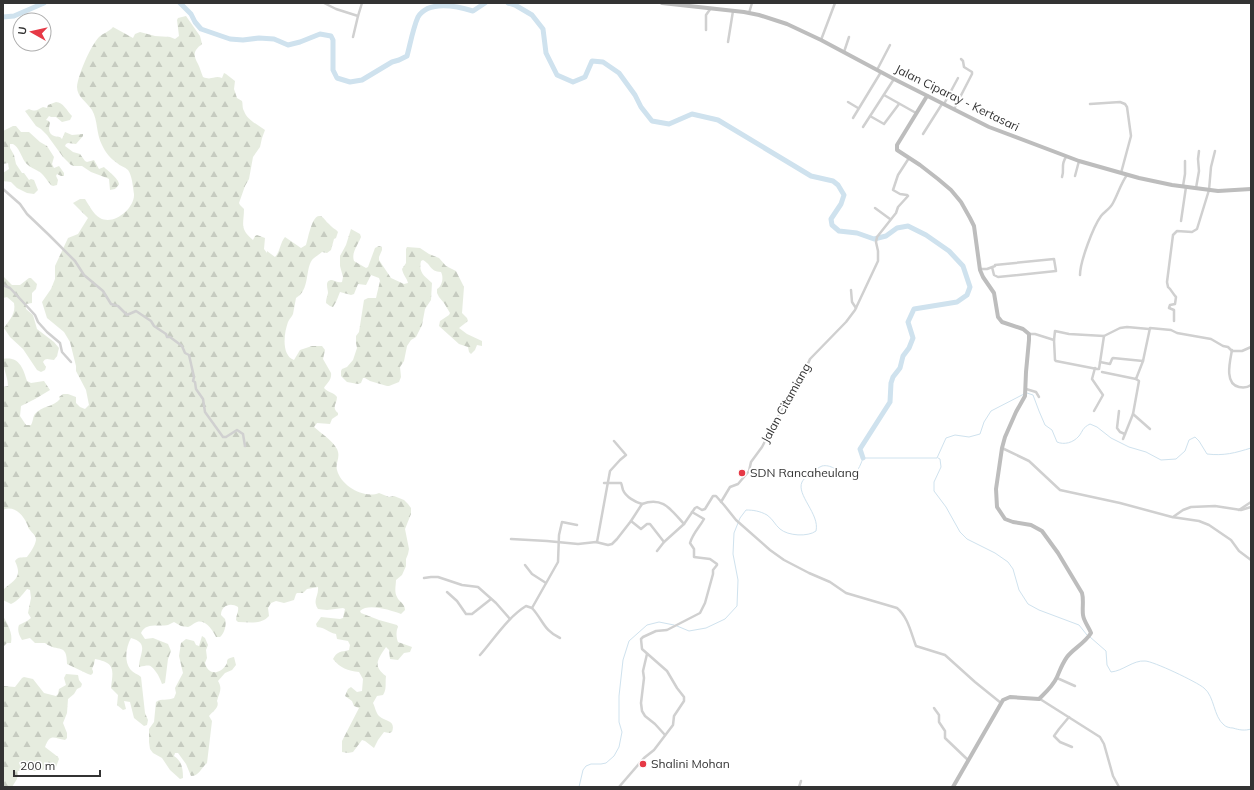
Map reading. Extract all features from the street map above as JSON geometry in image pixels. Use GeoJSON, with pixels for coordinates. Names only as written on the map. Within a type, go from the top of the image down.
{"type":"FeatureCollection","features":[{"type":"Feature","properties":{"kind":"street"},"geometry":{"type":"LineString","coordinates":[[324,3],[329,4],[336,9],[358,16]]}},
{"type":"Feature","properties":{"kind":"street"},"geometry":{"type":"LineString","coordinates":[[353,37],[362,3]]}},
{"type":"Feature","properties":{"kind":"street","name":"Jalan Ciparay - Kertasari"},"geometry":{"type":"LineString","coordinates":[[662,3],[733,10],[787,24],[1000,132],[1080,161],[1127,175],[1185,187],[1209,190],[1251,189]]}},
{"type":"Feature","properties":{"kind":"street"},"geometry":{"type":"LineString","coordinates":[[749,13],[752,3]]}},
{"type":"Feature","properties":{"kind":"street"},"geometry":{"type":"LineString","coordinates":[[821,40],[835,3]]}},
{"type":"Feature","properties":{"kind":"street"},"geometry":{"type":"LineString","coordinates":[[706,30],[706,15],[711,8]]}},
{"type":"Feature","properties":{"kind":"street"},"geometry":{"type":"LineString","coordinates":[[728,42],[733,10]]}},
{"type":"Feature","properties":{"kind":"street"},"geometry":{"type":"LineString","coordinates":[[843,52],[849,37]]}},
{"type":"Feature","properties":{"kind":"street"},"geometry":{"type":"LineString","coordinates":[[853,118],[879,71],[890,45]]}},
{"type":"Feature","properties":{"kind":"street"},"geometry":{"type":"LineString","coordinates":[[954,110],[972,74],[972,72],[964,68],[963,61],[961,59]]}},
{"type":"Feature","properties":{"kind":"street"},"geometry":{"type":"LineString","coordinates":[[923,134],[958,78]]}},
{"type":"Feature","properties":{"kind":"street"},"geometry":{"type":"LineString","coordinates":[[863,127],[894,79]]}},
{"type":"Feature","properties":{"kind":"street"},"geometry":{"type":"LineString","coordinates":[[884,95],[916,114]]}},
{"type":"Feature","properties":{"kind":"street"},"geometry":{"type":"LineString","coordinates":[[927,96],[897,147],[897,151],[920,165],[938,179],[951,190],[961,202],[974,226],[980,268],[983,277],[994,293],[1000,321],[1023,329],[1029,334],[1035,334],[1054,340]]}},
{"type":"Feature","properties":{"kind":"street"},"geometry":{"type":"LineString","coordinates":[[848,102],[858,108]]}},
{"type":"Feature","properties":{"kind":"street"},"geometry":{"type":"LineString","coordinates":[[1090,104],[1120,102],[1125,104],[1127,107],[1131,136],[1121,173]]}},
{"type":"Feature","properties":{"kind":"street"},"geometry":{"type":"LineString","coordinates":[[870,116],[885,124],[899,104]]}},
{"type":"Feature","properties":{"kind":"street"},"geometry":{"type":"LineString","coordinates":[[1196,188],[1199,171],[1199,151]]}},
{"type":"Feature","properties":{"kind":"street"},"geometry":{"type":"LineString","coordinates":[[1178,314],[1170,309],[1170,304],[1175,304],[1176,298],[1172,294],[1171,289],[1168,287],[1167,282],[1173,235],[1176,231],[1192,232],[1196,230],[1209,190],[1211,168],[1215,151]]}},
{"type":"Feature","properties":{"kind":"street"},"geometry":{"type":"LineString","coordinates":[[1062,177],[1064,173],[1063,162],[1066,156]]}},
{"type":"Feature","properties":{"kind":"street"},"geometry":{"type":"LineString","coordinates":[[875,208],[890,219],[908,196],[907,194],[899,194],[893,189],[898,175],[909,158]]}},
{"type":"Feature","properties":{"kind":"street"},"geometry":{"type":"LineString","coordinates":[[1181,221],[1185,187],[1185,160]]}},
{"type":"Feature","properties":{"kind":"street"},"geometry":{"type":"LineString","coordinates":[[1075,176],[1080,161]]}},
{"type":"Feature","properties":{"kind":"street"},"geometry":{"type":"LineString","coordinates":[[1080,275],[1081,265],[1090,235],[1101,216],[1107,212],[1114,202],[1127,175]]}},
{"type":"Feature","properties":{"kind":"street"},"geometry":{"type":"LineString","coordinates":[[3,189],[20,204],[27,214],[75,261],[84,275],[103,291],[111,304],[118,306],[127,315],[136,311],[151,321],[154,326],[166,334],[167,337],[170,337],[182,346],[185,353],[189,355],[194,377],[193,381],[195,382],[196,389],[203,399],[205,412],[223,437],[226,437],[237,430],[243,434],[245,446]]}},
{"type":"Feature","properties":{"kind":"street","name":"Jalan Citamiang"},"geometry":{"type":"LineString","coordinates":[[721,502],[730,487],[738,484],[749,470],[751,462],[762,447],[783,407],[802,377],[811,358],[846,322],[856,308],[877,263],[877,237],[890,219]]}},
{"type":"Feature","properties":{"kind":"street"},"geometry":{"type":"LineString","coordinates":[[980,268],[1054,259],[1056,271],[998,277],[994,275],[992,267]]}},
{"type":"Feature","properties":{"kind":"street"},"geometry":{"type":"LineString","coordinates":[[3,285],[10,288],[35,315],[38,322],[47,332],[60,343],[62,352],[70,362]]}},
{"type":"Feature","properties":{"kind":"street"},"geometry":{"type":"LineString","coordinates":[[851,290],[852,302],[856,308]]}},
{"type":"Feature","properties":{"kind":"street"},"geometry":{"type":"LineString","coordinates":[[1174,312],[1174,320]]}},
{"type":"Feature","properties":{"kind":"street"},"geometry":{"type":"LineString","coordinates":[[1104,336],[1099,369],[1055,361],[1055,331],[1069,334],[1104,336],[1113,331],[1127,327],[1171,330],[1177,333],[1211,339],[1232,350],[1242,351],[1251,347]]}},
{"type":"Feature","properties":{"kind":"street"},"geometry":{"type":"LineString","coordinates":[[1136,378],[1143,361],[1149,329]]}},
{"type":"Feature","properties":{"kind":"street"},"geometry":{"type":"LineString","coordinates":[[1029,334],[1030,340],[1025,396],[1016,412],[1002,448],[996,489],[997,507],[1008,521],[1031,525],[1037,528],[1048,538],[1082,593],[1084,620],[1090,631],[1088,636],[1068,655],[1056,678],[1039,699]]}},
{"type":"Feature","properties":{"kind":"street"},"geometry":{"type":"LineString","coordinates":[[1232,350],[1229,372],[1232,384],[1242,388],[1246,388],[1251,385]]}},
{"type":"Feature","properties":{"kind":"street"},"geometry":{"type":"LineString","coordinates":[[1100,362],[1110,364],[1113,358],[1143,361]]}},
{"type":"Feature","properties":{"kind":"street"},"geometry":{"type":"LineString","coordinates":[[1094,411],[1103,396],[1092,379],[1095,368]]}},
{"type":"Feature","properties":{"kind":"street"},"geometry":{"type":"LineString","coordinates":[[1102,372],[1136,378]]}},
{"type":"Feature","properties":{"kind":"street"},"geometry":{"type":"LineString","coordinates":[[1123,439],[1133,414],[1139,381],[1136,378]]}},
{"type":"Feature","properties":{"kind":"street"},"geometry":{"type":"LineString","coordinates":[[1026,390],[1036,392],[1039,398]]}},
{"type":"Feature","properties":{"kind":"street"},"geometry":{"type":"LineString","coordinates":[[1119,411],[1117,428],[1125,434]]}},
{"type":"Feature","properties":{"kind":"street"},"geometry":{"type":"LineString","coordinates":[[1133,414],[1150,429]]}},
{"type":"Feature","properties":{"kind":"street"},"geometry":{"type":"LineString","coordinates":[[597,542],[605,483],[610,470],[626,455],[614,441]]}},
{"type":"Feature","properties":{"kind":"street"},"geometry":{"type":"LineString","coordinates":[[1002,448],[1029,461],[1060,490],[1120,503],[1172,517],[1199,521],[1209,525],[1231,540],[1239,551],[1251,560]]}},
{"type":"Feature","properties":{"kind":"street"},"geometry":{"type":"LineString","coordinates":[[605,483],[620,484],[623,486],[623,490],[628,497],[642,504]]}},
{"type":"Feature","properties":{"kind":"street"},"geometry":{"type":"LineString","coordinates":[[657,551],[664,542],[684,524],[696,507],[702,510],[704,509],[714,496],[716,496],[736,520],[770,550],[784,560],[830,582],[846,593],[890,605],[900,610],[908,622],[916,646],[945,655],[1001,703]]}},
{"type":"Feature","properties":{"kind":"street"},"geometry":{"type":"LineString","coordinates":[[511,539],[578,544],[597,542],[608,545],[612,544],[631,521],[642,504],[648,501],[663,503],[671,509],[684,524]]}},
{"type":"Feature","properties":{"kind":"street"},"geometry":{"type":"LineString","coordinates":[[1239,510],[1251,502]]}},
{"type":"Feature","properties":{"kind":"street"},"geometry":{"type":"LineString","coordinates":[[1172,517],[1191,507],[1215,506],[1239,510],[1251,507]]}},
{"type":"Feature","properties":{"kind":"street"},"geometry":{"type":"LineString","coordinates":[[619,787],[644,758],[654,750],[673,725],[674,716],[684,701],[684,697],[667,671],[641,647],[643,636],[656,631],[667,630],[700,613],[708,594],[713,570],[717,564],[710,559],[698,558],[694,556],[694,549],[690,543],[692,535],[704,520],[692,512]]}},
{"type":"Feature","properties":{"kind":"street"},"geometry":{"type":"LineString","coordinates":[[631,521],[642,529],[647,524],[650,524],[664,542]]}},
{"type":"Feature","properties":{"kind":"street"},"geometry":{"type":"LineString","coordinates":[[532,608],[558,562],[560,526],[562,522],[577,525]]}},
{"type":"Feature","properties":{"kind":"street"},"geometry":{"type":"LineString","coordinates":[[525,565],[532,574],[546,583]]}},
{"type":"Feature","properties":{"kind":"street"},"geometry":{"type":"LineString","coordinates":[[424,578],[431,576],[438,577],[462,585],[478,586],[510,619]]}},
{"type":"Feature","properties":{"kind":"street"},"geometry":{"type":"LineString","coordinates":[[447,592],[457,601],[466,614],[472,614],[492,599]]}},
{"type":"Feature","properties":{"kind":"street"},"geometry":{"type":"LineString","coordinates":[[480,654],[510,619],[526,606],[532,608],[542,620],[545,628],[560,638]]}},
{"type":"Feature","properties":{"kind":"street"},"geometry":{"type":"LineString","coordinates":[[648,654],[643,671],[642,711],[645,716],[665,735]]}},
{"type":"Feature","properties":{"kind":"street"},"geometry":{"type":"LineString","coordinates":[[1056,678],[1075,686]]}},
{"type":"Feature","properties":{"kind":"street"},"geometry":{"type":"LineString","coordinates":[[953,787],[1001,703],[1003,700],[1010,697],[1039,699],[1100,737],[1104,744],[1113,776],[1119,787]]}},
{"type":"Feature","properties":{"kind":"street"},"geometry":{"type":"LineString","coordinates":[[934,708],[939,715],[939,722],[945,731],[945,738],[969,760]]}},
{"type":"Feature","properties":{"kind":"street"},"geometry":{"type":"LineString","coordinates":[[1069,717],[1054,736],[1060,742],[1072,747]]}},
{"type":"Feature","properties":{"kind":"street"},"geometry":{"type":"LineString","coordinates":[[799,787],[801,781]]}},
{"type":"Feature","properties":{"kind":"green space"},"geometry":{"type":"Polygon","coordinates":[[[186,16],[200,36],[202,44],[195,51],[195,58],[203,77],[222,78],[224,73],[235,81],[234,89],[237,98],[242,101],[245,114],[265,130],[260,147],[253,157],[249,179],[239,203],[244,209],[243,226],[246,232],[253,240],[257,235],[265,238],[264,249],[267,253],[267,251],[275,257],[285,237],[301,248],[306,245],[309,233],[317,216],[322,217],[338,232],[331,250],[327,253],[322,252],[313,259],[310,264],[305,285],[303,290],[296,298],[293,314],[288,322],[285,332],[285,349],[287,354],[294,360],[300,350],[312,346],[322,346],[325,350],[323,359],[331,375],[330,380],[324,388],[337,397],[335,409],[338,415],[332,419],[330,424],[317,423],[314,427],[330,440],[337,449],[337,470],[339,476],[348,486],[360,493],[379,493],[389,497],[394,496],[404,500],[411,508],[411,514],[405,529],[409,549],[406,559],[406,566],[402,575],[396,580],[395,588],[396,595],[404,606],[405,610],[401,614],[374,607],[360,611],[361,613],[379,620],[397,625],[398,642],[412,647],[410,652],[404,653],[398,660],[390,659],[389,650],[386,647],[379,659],[379,669],[386,676],[385,688],[383,695],[377,696],[373,703],[378,715],[390,722],[393,725],[393,728],[392,732],[384,732],[374,748],[362,740],[353,752],[342,752],[342,741],[359,708],[354,706],[352,701],[345,696],[348,689],[351,687],[357,692],[362,691],[363,679],[359,672],[351,671],[338,665],[333,659],[338,653],[349,650],[350,645],[348,641],[337,639],[336,634],[317,627],[316,624],[321,617],[343,618],[345,609],[318,609],[316,606],[316,600],[318,587],[307,589],[303,593],[297,593],[294,600],[284,603],[276,601],[271,603],[268,608],[269,616],[259,622],[238,622],[236,620],[238,607],[229,605],[224,607],[221,615],[225,619],[226,624],[224,632],[220,637],[216,637],[209,626],[203,622],[196,622],[188,627],[181,626],[174,622],[168,625],[146,627],[141,633],[145,639],[153,638],[168,644],[171,651],[168,659],[165,683],[162,684],[158,675],[151,666],[139,667],[142,646],[137,640],[131,638],[126,658],[128,666],[131,670],[141,677],[145,713],[148,720],[147,725],[144,726],[134,718],[130,702],[124,701],[126,709],[123,710],[117,705],[118,695],[111,688],[112,668],[110,665],[95,659],[92,669],[93,673],[91,675],[67,664],[67,657],[63,650],[45,643],[35,643],[30,638],[22,640],[18,627],[31,618],[28,613],[31,598],[30,590],[27,589],[18,600],[11,604],[3,600],[3,590],[14,581],[18,575],[15,561],[16,559],[27,557],[34,547],[36,538],[29,529],[25,520],[17,511],[10,509],[3,510],[3,387],[8,386],[3,359],[13,359],[17,361],[24,372],[27,381],[31,383],[44,381],[50,390],[21,406],[20,416],[26,425],[31,425],[34,415],[38,411],[57,402],[60,399],[59,397],[63,394],[76,397],[76,403],[80,407],[85,409],[89,405],[86,390],[76,371],[70,342],[64,332],[47,318],[42,302],[51,289],[55,279],[55,266],[68,238],[78,234],[88,218],[73,203],[80,199],[85,199],[95,214],[100,218],[111,220],[117,218],[127,210],[131,205],[134,194],[129,172],[108,155],[100,141],[94,114],[77,91],[82,69],[88,54],[99,37],[113,27],[133,38],[135,34],[140,32],[175,39],[179,36],[177,20],[178,18],[186,16]]]}},
{"type":"Feature","properties":{"kind":"green space"},"geometry":{"type":"Polygon","coordinates":[[[56,102],[63,105],[72,116],[70,120],[62,122],[56,117],[49,116],[46,120],[50,123],[50,133],[62,139],[65,132],[72,135],[83,134],[76,144],[68,143],[65,146],[73,152],[80,154],[87,162],[94,160],[99,169],[104,167],[115,177],[119,184],[115,189],[110,190],[109,179],[91,172],[82,166],[71,165],[63,157],[47,135],[36,126],[25,111],[29,109],[36,110],[43,107],[47,108],[48,105],[56,102]]]}},
{"type":"Feature","properties":{"kind":"green space"},"geometry":{"type":"Polygon","coordinates":[[[16,126],[21,132],[29,132],[47,146],[54,157],[52,164],[54,168],[59,166],[64,173],[64,176],[57,174],[57,185],[51,185],[42,173],[27,164],[18,149],[13,144],[10,144],[10,148],[14,155],[16,164],[29,180],[34,180],[38,190],[34,194],[27,193],[17,188],[11,182],[3,181],[3,173],[9,169],[8,163],[3,164],[3,131],[16,126]]]}},
{"type":"Feature","properties":{"kind":"green space"},"geometry":{"type":"Polygon","coordinates":[[[351,229],[360,234],[361,237],[353,255],[354,261],[366,268],[368,267],[375,248],[379,246],[382,247],[379,260],[391,278],[404,284],[408,283],[402,269],[406,263],[407,247],[420,248],[439,258],[446,266],[456,271],[464,287],[462,313],[468,321],[459,328],[467,334],[482,341],[482,346],[477,345],[471,354],[468,347],[459,344],[439,326],[440,321],[450,313],[437,293],[437,289],[442,282],[442,274],[441,272],[432,269],[423,260],[421,261],[420,269],[432,283],[431,300],[425,309],[422,325],[416,337],[411,340],[407,346],[404,361],[400,367],[401,377],[399,382],[387,386],[363,378],[361,383],[358,384],[347,382],[341,376],[341,371],[353,360],[357,348],[356,336],[359,332],[364,300],[368,298],[376,298],[380,281],[379,278],[371,275],[366,285],[358,284],[354,294],[351,295],[340,292],[333,307],[326,303],[328,281],[332,280],[342,282],[343,277],[340,266],[340,256],[346,245],[351,229]]]}},
{"type":"Feature","properties":{"kind":"green space"},"geometry":{"type":"Polygon","coordinates":[[[3,276],[12,285],[20,285],[29,278],[37,284],[36,289],[32,293],[32,303],[26,304],[26,309],[33,315],[37,329],[54,342],[59,348],[57,356],[54,360],[44,360],[43,362],[46,367],[45,370],[41,372],[37,370],[23,349],[10,337],[4,328],[12,316],[14,303],[7,297],[3,298],[3,276]]]}},
{"type":"Feature","properties":{"kind":"green space"},"geometry":{"type":"Polygon","coordinates":[[[3,616],[10,629],[11,643],[7,643],[3,647],[3,616]]]}},
{"type":"Feature","properties":{"kind":"green space"},"geometry":{"type":"Polygon","coordinates":[[[202,636],[205,638],[208,645],[206,650],[206,667],[211,672],[220,671],[226,665],[228,659],[232,657],[234,657],[236,665],[232,670],[225,673],[218,681],[220,693],[217,701],[218,705],[209,716],[212,721],[207,763],[198,773],[191,776],[186,764],[178,753],[175,753],[174,756],[179,760],[182,768],[183,778],[180,779],[170,770],[162,758],[153,753],[150,749],[149,729],[154,722],[156,702],[174,698],[176,693],[175,688],[183,673],[179,656],[181,643],[186,639],[194,641],[196,645],[199,646],[202,636]]]}},
{"type":"Feature","properties":{"kind":"green space"},"geometry":{"type":"Polygon","coordinates":[[[66,674],[78,675],[82,684],[81,687],[77,689],[68,699],[67,713],[63,723],[67,733],[67,738],[65,740],[51,738],[45,747],[58,757],[59,759],[56,767],[37,771],[18,771],[17,779],[12,787],[3,787],[3,686],[15,687],[24,677],[33,679],[44,693],[56,696],[59,689],[66,685],[64,678],[66,674]]]}},
{"type":"Feature","properties":{"kind":"waterway"},"geometry":{"type":"LineString","coordinates":[[3,17],[14,16],[44,3]]}},
{"type":"Feature","properties":{"kind":"waterway"},"geometry":{"type":"LineString","coordinates":[[180,3],[191,14],[201,29],[230,39],[274,39],[288,45],[320,34],[331,36],[333,40],[333,70],[337,78],[350,82],[362,80],[392,62],[407,56],[416,21],[418,17],[429,8],[436,6],[451,6],[473,11],[485,3]]}},
{"type":"Feature","properties":{"kind":"waterway"},"geometry":{"type":"LineString","coordinates":[[508,3],[515,5],[532,15],[543,29],[546,53],[557,75],[573,82],[585,77],[592,61],[603,62],[619,73],[652,121],[669,124],[692,114],[718,120],[811,176],[833,181],[838,185],[844,195],[841,204],[831,219],[832,225],[839,231],[857,233],[874,239],[886,236],[897,228],[908,226],[926,235],[949,251],[963,266],[970,287],[967,295],[957,302],[914,309],[908,322],[913,338],[909,348],[903,356],[900,368],[893,377],[891,383],[890,402],[860,449],[863,458]]}},
{"type":"Feature","properties":{"kind":"waterway"},"geometry":{"type":"LineString","coordinates":[[1027,393],[1033,395],[1045,425],[1052,430],[1057,442],[1060,443],[1068,443],[1074,440],[1079,436],[1084,428],[1090,424],[1097,427],[1111,438],[1129,447],[1146,452],[1161,460],[1176,459],[1185,451],[1189,440],[1195,437],[1207,454],[1229,454],[1251,448]]}},
{"type":"Feature","properties":{"kind":"waterway"},"geometry":{"type":"LineString","coordinates":[[677,626],[689,631],[706,628],[725,619],[737,606],[738,580],[733,554],[734,533],[740,518],[746,510],[756,511],[767,515],[780,529],[788,533],[798,535],[812,533],[816,531],[815,518],[802,493],[801,487],[804,479],[822,466],[828,466],[849,475],[854,474],[863,458],[937,458],[946,438],[955,435],[969,437],[980,434],[984,422],[991,411],[1024,394]]}},
{"type":"Feature","properties":{"kind":"waterway"},"geometry":{"type":"LineString","coordinates":[[938,458],[940,459],[941,467],[934,482],[934,491],[946,507],[960,532],[967,539],[995,553],[1008,562],[1013,569],[1019,590],[1028,604],[1039,610],[1079,625],[1087,635]]}},
{"type":"Feature","properties":{"kind":"waterway"},"geometry":{"type":"LineString","coordinates":[[579,787],[583,770],[586,766],[591,764],[606,763],[614,756],[619,747],[622,732],[619,722],[619,696],[623,660],[629,641],[647,625],[659,622],[674,625]]}},
{"type":"Feature","properties":{"kind":"waterway"},"geometry":{"type":"LineString","coordinates":[[1090,637],[1106,651],[1107,665],[1111,672],[1120,670],[1141,661],[1157,664],[1204,688],[1210,696],[1220,721],[1225,726],[1240,730],[1251,729]]}},
{"type":"Feature","properties":{"kind":"place","name":"SDN Rancaheulang"},"geometry":{"type":"Point","coordinates":[742,473]}},
{"type":"Feature","properties":{"kind":"place","name":"Shalini Mohan"},"geometry":{"type":"Point","coordinates":[643,764]}}]}
